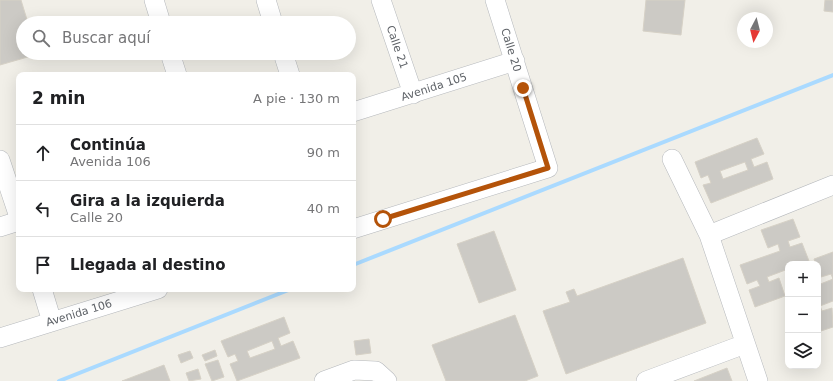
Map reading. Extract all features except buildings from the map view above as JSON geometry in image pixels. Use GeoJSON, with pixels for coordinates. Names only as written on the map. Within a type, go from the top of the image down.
{"type":"FeatureCollection","features":[{"type":"Feature","properties":{"kind":"street"},"geometry":{"type":"LineString","coordinates":[[154,0],[159,16]]}},
{"type":"Feature","properties":{"kind":"street"},"geometry":{"type":"LineString","coordinates":[[266,0],[271,16]]}},
{"type":"Feature","properties":{"kind":"street","name":"Calle 21"},"geometry":{"type":"LineString","coordinates":[[381,0],[412,94]]}},
{"type":"Feature","properties":{"kind":"street","name":"Calle 20"},"geometry":{"type":"LineString","coordinates":[[356,228],[548,168],[495,0]]}},
{"type":"Feature","properties":{"kind":"street"},"geometry":{"type":"LineString","coordinates":[[172,60],[176,72]]}},
{"type":"Feature","properties":{"kind":"street"},"geometry":{"type":"LineString","coordinates":[[285,60],[289,72]]}},
{"type":"Feature","properties":{"kind":"street","name":"Avenida 105"},"geometry":{"type":"LineString","coordinates":[[356,111],[514,61]]}},
{"type":"Feature","properties":{"kind":"street"},"geometry":{"type":"LineString","coordinates":[[672,159],[709,235],[758,381]]}},
{"type":"Feature","properties":{"kind":"street"},"geometry":{"type":"LineString","coordinates":[[0,160],[16,208]]}},
{"type":"Feature","properties":{"kind":"street"},"geometry":{"type":"LineString","coordinates":[[709,235],[833,185]]}},
{"type":"Feature","properties":{"kind":"street"},"geometry":{"type":"LineString","coordinates":[[0,227],[16,222]]}},
{"type":"Feature","properties":{"kind":"street"},"geometry":{"type":"LineString","coordinates":[[43,292],[52,322]]}},
{"type":"Feature","properties":{"kind":"street","name":"Avenida 106"},"geometry":{"type":"LineString","coordinates":[[0,338],[148,292]]}},
{"type":"Feature","properties":{"kind":"street"},"geometry":{"type":"LineString","coordinates":[[646,381],[745,344]]}},
{"type":"Feature","properties":{"kind":"street"},"geometry":{"type":"LineString","coordinates":[[324,381],[354,370],[376,371],[387,381]]}},
{"type":"Feature","properties":{"kind":"waterway"},"geometry":{"type":"LineString","coordinates":[[356,264],[833,75]]}},
{"type":"Feature","properties":{"kind":"waterway"},"geometry":{"type":"LineString","coordinates":[[59,381],[283,292]]}},
{"type":"Feature","properties":{"kind":"route"},"geometry":{"type":"LineString","coordinates":[[383,219],[548,168],[523,88]]}}]}
